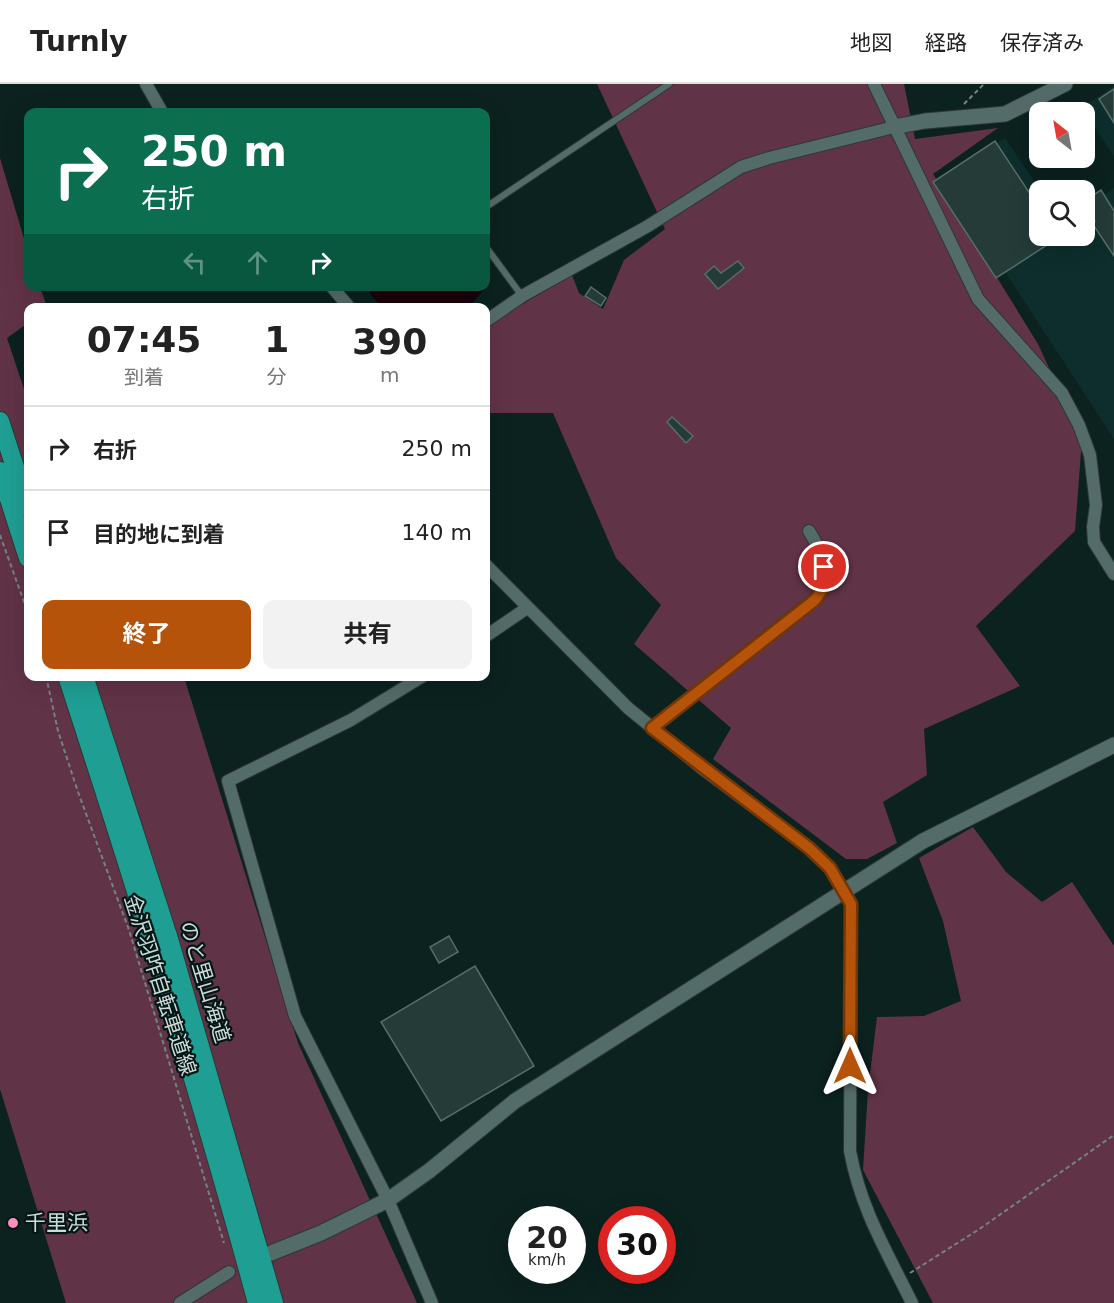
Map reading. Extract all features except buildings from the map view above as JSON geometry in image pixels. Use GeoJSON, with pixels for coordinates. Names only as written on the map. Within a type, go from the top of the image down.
{"type":"FeatureCollection","features":[{"type":"Feature","properties":{"kind":"highway"},"geometry":{"type":"LineString","coordinates":[[0,421],[24,495]]}},
{"type":"Feature","properties":{"kind":"highway"},"geometry":{"type":"LineString","coordinates":[[0,471],[24,546]]}},
{"type":"Feature","properties":{"kind":"highway","name":"のと里山海道"},"geometry":{"type":"LineString","coordinates":[[70,681],[153,947],[229,1200],[257,1303]]}},
{"type":"Feature","properties":{"kind":"highway","name":"のと里山海道"},"geometry":{"type":"LineString","coordinates":[[86,681],[169,939],[274,1303]]}},
{"type":"Feature","properties":{"kind":"street"},"geometry":{"type":"LineString","coordinates":[[146,84],[160,108]]}},
{"type":"Feature","properties":{"kind":"street"},"geometry":{"type":"LineString","coordinates":[[874,84],[978,299],[1062,393],[1079,425],[1090,455],[1096,505],[1093,527],[1094,542],[1114,574]]}},
{"type":"Feature","properties":{"kind":"street"},"geometry":{"type":"LineString","coordinates":[[490,318],[522,296],[648,226],[741,167],[894,127],[1005,114],[1065,84]]}},
{"type":"Feature","properties":{"kind":"street"},"geometry":{"type":"LineString","coordinates":[[335,291],[346,303]]}},
{"type":"Feature","properties":{"kind":"street"},"geometry":{"type":"LineString","coordinates":[[652,728],[821,594],[825,582],[822,553],[809,531]]}},
{"type":"Feature","properties":{"kind":"street"},"geometry":{"type":"LineString","coordinates":[[490,569],[620,700],[652,728],[809,848],[830,868],[844,890],[851,904],[850,1151],[856,1183],[878,1240],[912,1303]]}},
{"type":"Feature","properties":{"kind":"street"},"geometry":{"type":"LineString","coordinates":[[490,633],[527,608]]}},
{"type":"Feature","properties":{"kind":"street"},"geometry":{"type":"LineString","coordinates":[[415,681],[351,720],[228,781],[295,1016],[388,1200],[432,1303]]}},
{"type":"Feature","properties":{"kind":"street"},"geometry":{"type":"LineString","coordinates":[[271,1253],[321,1233],[388,1200],[429,1171],[515,1101],[923,841],[1114,745]]}},
{"type":"Feature","properties":{"kind":"street"},"geometry":{"type":"LineString","coordinates":[[180,1303],[229,1272]]}},
{"type":"Feature","properties":{"kind":"lane"},"geometry":{"type":"LineString","coordinates":[[490,204],[669,84]]}},
{"type":"Feature","properties":{"kind":"lane"},"geometry":{"type":"LineString","coordinates":[[490,252],[522,296]]}},
{"type":"Feature","properties":{"kind":"path"},"geometry":{"type":"LineString","coordinates":[[949,119],[984,84]]}},
{"type":"Feature","properties":{"kind":"path"},"geometry":{"type":"LineString","coordinates":[[0,535],[24,602]]}},
{"type":"Feature","properties":{"kind":"path","name":"金沢羽咋自転車道線"},"geometry":{"type":"LineString","coordinates":[[47,681],[58,731],[129,930],[225,1246]]}},
{"type":"Feature","properties":{"kind":"path"},"geometry":{"type":"LineString","coordinates":[[900,1279],[987,1224],[1114,1135]]}},
{"type":"Feature","properties":{"kind":"shaded area"},"geometry":{"type":"Polygon","coordinates":[[[597,84],[904,84],[915,139],[998,128],[933,174],[1038,344],[1082,439],[1075,531],[976,626],[1020,686],[924,729],[927,775],[883,802],[897,843],[867,859],[846,859],[713,759],[731,728],[634,644],[661,605],[616,558],[553,413],[490,413],[490,324],[572,275],[579,293],[603,309],[624,260],[665,229],[597,84]]]}},
{"type":"Feature","properties":{"kind":"shaded area"},"geometry":{"type":"Polygon","coordinates":[[[1114,86],[1114,156],[1095,128],[1095,102],[1090,102],[1114,86]]]}},
{"type":"Feature","properties":{"kind":"shaded area"},"geometry":{"type":"Polygon","coordinates":[[[1005,138],[1033,180],[1029,180],[1029,246],[1095,246],[1095,201],[1114,188],[1114,439],[943,177],[1005,138]]]}},
{"type":"Feature","properties":{"kind":"shaded area"},"geometry":{"type":"Polygon","coordinates":[[[0,158],[24,239],[24,291],[41,291],[46,303],[24,303],[24,326],[7,338],[24,389],[24,681],[185,681],[298,1043],[417,1303],[66,1303],[0,1089],[0,158]]]}},
{"type":"Feature","properties":{"kind":"shaded area"},"geometry":{"type":"Polygon","coordinates":[[[483,291],[472,303],[378,303],[369,292],[483,291]]]}},
{"type":"Feature","properties":{"kind":"shaded area"},"geometry":{"type":"Polygon","coordinates":[[[973,827],[1006,872],[1042,902],[1072,882],[1114,946],[1114,1303],[933,1303],[863,1170],[868,1090],[877,1017],[924,1016],[961,1001],[943,921],[919,858],[973,827]]]}},
{"type":"Feature","properties":{"kind":"place","name":"千里浜"},"geometry":{"type":"Point","coordinates":[13,1223]}},
{"type":"Feature","properties":{"kind":"route"},"geometry":{"type":"LineString","coordinates":[[824,567],[824,587],[815,600],[652,728],[809,848],[830,868],[851,904],[850,1066]]}}]}
